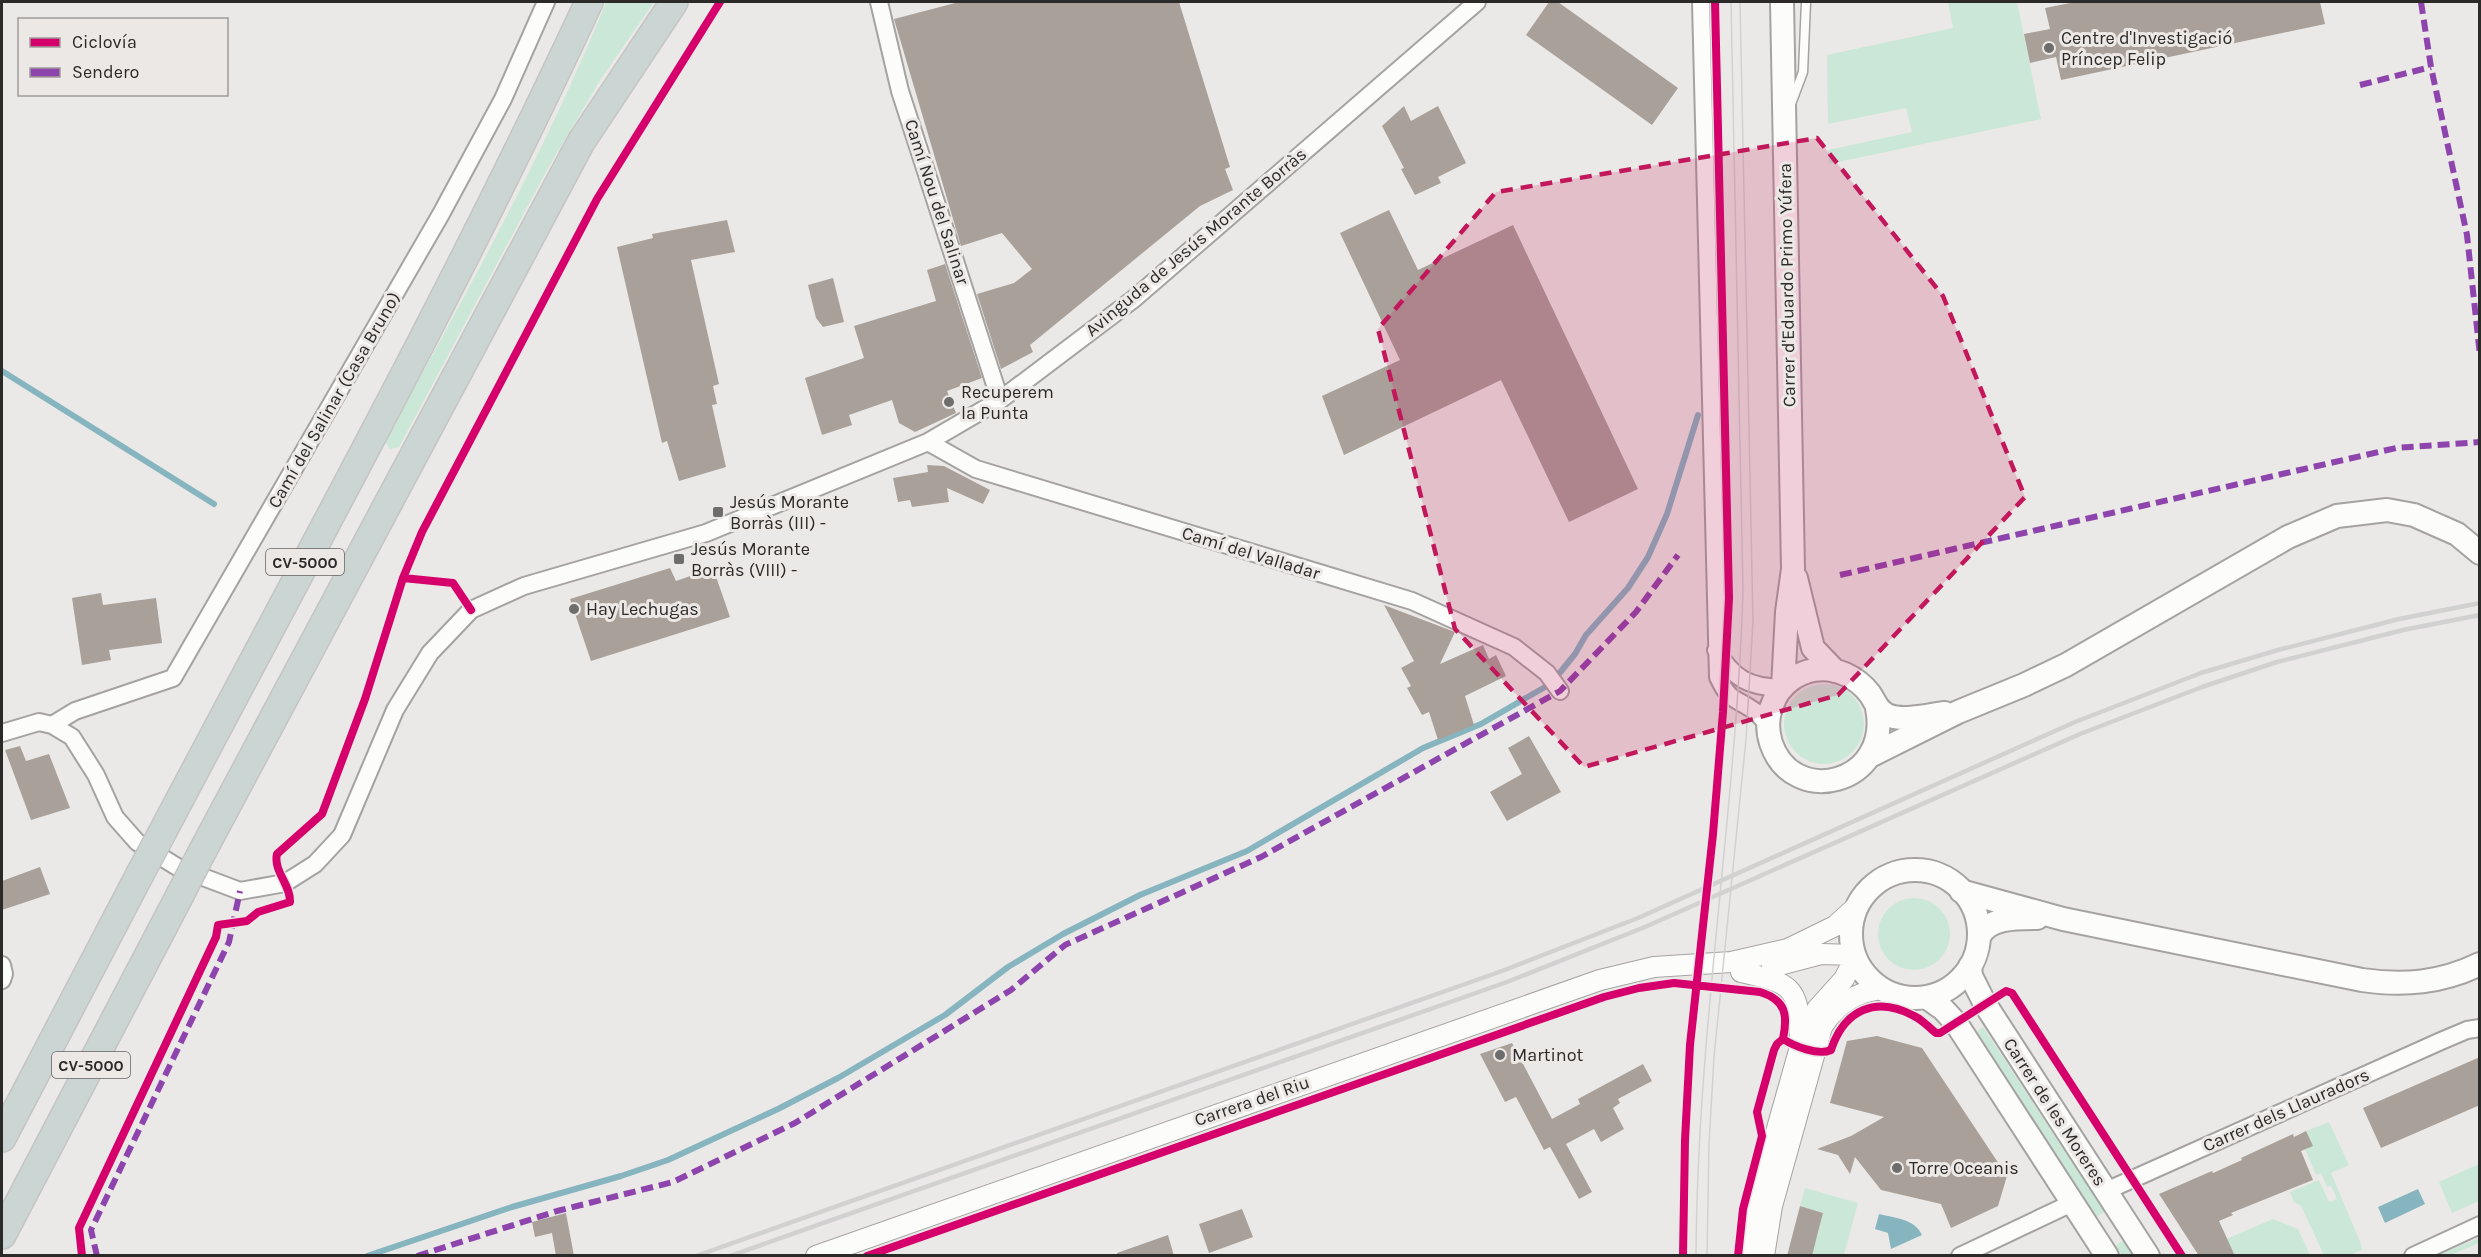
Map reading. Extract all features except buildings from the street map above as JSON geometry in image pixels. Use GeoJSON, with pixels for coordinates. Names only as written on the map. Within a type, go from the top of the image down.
{"type":"FeatureCollection","features":[{"type":"Feature","properties":{"kind":"highway","name":"CV-5000"},"geometry":{"type":"LineString","coordinates":[[2,1138],[443,302],[535,119],[590,2]]}},
{"type":"Feature","properties":{"kind":"highway","name":"CV-5000"},"geometry":{"type":"LineString","coordinates":[[2,1235],[201,854],[581,142],[674,2]]}},
{"type":"Feature","properties":{"kind":"main road","name":"Carrer d'Eduardo Primo Yúfera"},"geometry":{"type":"LineString","coordinates":[[1782,2],[1793,569],[1787,612],[1783,687]]}},
{"type":"Feature","properties":{"kind":"main road"},"geometry":{"type":"LineString","coordinates":[[1870,756],[1958,712],[2024,685],[2066,664],[2288,537],[2337,516],[2387,510],[2414,515],[2457,534],[2480,553]]}},
{"type":"Feature","properties":{"kind":"main road","name":"Carrer d'Eduardo Primo Yúfera"},"geometry":{"type":"LineString","coordinates":[[1793,569],[1814,648],[1835,671]]}},
{"type":"Feature","properties":{"kind":"main road"},"geometry":{"type":"LineString","coordinates":[[1814,670],[1835,671],[1861,684],[1870,695],[1876,708],[1879,732],[1870,756],[1862,766],[1839,779],[1813,780],[1801,776],[1780,760],[1773,749],[1768,724],[1773,700],[1783,687],[1804,673],[1814,670]]}},
{"type":"Feature","properties":{"kind":"main road"},"geometry":{"type":"LineString","coordinates":[[1876,708],[1895,717],[1958,712]]}},
{"type":"Feature","properties":{"kind":"main road"},"geometry":{"type":"LineString","coordinates":[[1978,937],[1976,915],[1961,891],[1949,880],[1929,872],[1907,870],[1886,877],[1870,889],[1858,905],[1851,924],[1855,956],[1870,980],[1883,989],[1906,998],[1926,997],[1945,990],[1962,977],[1970,966],[1982,929],[1989,924],[2030,918],[2062,919]]}},
{"type":"Feature","properties":{"kind":"main road"},"geometry":{"type":"LineString","coordinates":[[1961,891],[2062,919],[2362,980],[2417,983],[2460,974],[2480,964]]}},
{"type":"Feature","properties":{"kind":"main road","name":"Carrer de les Moreres"},"geometry":{"type":"LineString","coordinates":[[1970,966],[1971,976],[1985,1004],[2148,1256]]}},
{"type":"Feature","properties":{"kind":"main road","name":"Carrer de les Moreres"},"geometry":{"type":"LineString","coordinates":[[1926,997],[1943,1009],[1956,1023],[2107,1256]]}},
{"type":"Feature","properties":{"kind":"street","name":"Camí del Salinar (Casa Bruno)"},"geometry":{"type":"LineString","coordinates":[[52,725],[75,711],[173,678],[441,214],[503,99],[546,2]]}},
{"type":"Feature","properties":{"kind":"street","name":"Camí Nou del Salinar"},"geometry":{"type":"LineString","coordinates":[[879,2],[900,91],[1000,400]]}},
{"type":"Feature","properties":{"kind":"street","name":"Avinguda de Jesús Morante Borràs"},"geometry":{"type":"LineString","coordinates":[[52,725],[72,737],[96,776],[115,817],[137,842],[179,868],[240,891],[285,883],[315,864],[342,835],[395,710],[430,653],[471,610],[524,586],[706,533],[928,442],[1000,400],[1135,298],[1477,2]]}},
{"type":"Feature","properties":{"kind":"street"},"geometry":{"type":"LineString","coordinates":[[1701,2],[1718,677],[1724,691],[1734,701],[1754,711],[1768,724]]}},
{"type":"Feature","properties":{"kind":"street","name":"Camí del Valladar"},"geometry":{"type":"LineString","coordinates":[[928,442],[976,469],[1412,601],[1514,647],[1547,673],[1560,690]]}},
{"type":"Feature","properties":{"kind":"street"},"geometry":{"type":"LineString","coordinates":[[1716,649],[1726,666],[1745,682],[1764,688],[1783,687]]}},
{"type":"Feature","properties":{"kind":"street"},"geometry":{"type":"LineString","coordinates":[[2,733],[39,722],[52,725]]}},
{"type":"Feature","properties":{"kind":"street","name":"Carrera del Riu"},"geometry":{"type":"LineString","coordinates":[[816,1256],[1600,980],[1654,967],[1748,960],[1788,949],[1835,926],[1858,905]]}},
{"type":"Feature","properties":{"kind":"street","name":"Carrera del Riu"},"geometry":{"type":"LineString","coordinates":[[1693,965],[1741,972],[1821,954],[1855,956]]}},
{"type":"Feature","properties":{"kind":"street"},"geometry":{"type":"LineString","coordinates":[[1747,1256],[1760,1189],[1800,1047],[1817,1009],[1844,979],[1855,956]]}},
{"type":"Feature","properties":{"kind":"street"},"geometry":{"type":"LineString","coordinates":[[2,965],[4,974],[2,980]]}},
{"type":"Feature","properties":{"kind":"street"},"geometry":{"type":"LineString","coordinates":[[1741,972],[1778,981],[1794,995],[1800,1017],[1800,1047]]}},
{"type":"Feature","properties":{"kind":"street"},"geometry":{"type":"LineString","coordinates":[[1764,1256],[1772,1206],[1822,1027],[1833,1012],[1850,999],[1873,990],[1883,989]]}},
{"type":"Feature","properties":{"kind":"street","name":"Carrer dels Llauradors"},"geometry":{"type":"LineString","coordinates":[[2106,1191],[2473,1029]]}},
{"type":"Feature","properties":{"kind":"street"},"geometry":{"type":"LineString","coordinates":[[1960,1256],[2072,1203]]}},
{"type":"Feature","properties":{"kind":"street"},"geometry":{"type":"LineString","coordinates":[[2413,1256],[2480,1225]]}},
{"type":"Feature","properties":{"kind":"lane"},"geometry":{"type":"LineString","coordinates":[[1785,131],[1803,72],[1806,2]]}},
{"type":"Feature","properties":{"kind":"highlighted area"},"geometry":{"type":"Polygon","coordinates":[[[1817,138],[1943,296],[2025,497],[1838,695],[1584,767],[1455,629],[1378,329],[1496,192],[1817,138]]]}},
{"type":"Feature","properties":{"kind":"green space"},"geometry":{"type":"Polygon","coordinates":[[[606,2],[654,2],[601,79],[548,168],[399,447],[390,449],[385,441],[474,279],[530,170],[606,2]]]}},
{"type":"Feature","properties":{"kind":"green space"},"geometry":{"type":"Polygon","coordinates":[[[1948,2],[2017,2],[2041,119],[1829,164],[1828,150],[1912,132],[1906,108],[1828,124],[1827,55],[1953,28],[1948,2]]]}},
{"type":"Feature","properties":{"kind":"green space"},"geometry":{"type":"Polygon","coordinates":[[[1824,684],[1839,687],[1852,696],[1861,709],[1864,724],[1861,739],[1852,752],[1839,761],[1824,764],[1809,761],[1796,752],[1787,739],[1784,724],[1787,709],[1796,696],[1809,687],[1824,684]]]}},
{"type":"Feature","properties":{"kind":"green space"},"geometry":{"type":"Polygon","coordinates":[[[1914,898],[1934,904],[1944,914],[1950,934],[1944,954],[1934,964],[1914,970],[1894,964],[1884,954],[1878,934],[1884,914],[1894,904],[1914,898]]]}},
{"type":"Feature","properties":{"kind":"green space"},"geometry":{"type":"Polygon","coordinates":[[[1983,1027],[2105,1212],[2096,1217],[1975,1033],[1983,1027]]]}},
{"type":"Feature","properties":{"kind":"green space"},"geometry":{"type":"Polygon","coordinates":[[[2329,1122],[2349,1165],[2331,1173],[2361,1244],[2362,1250],[2350,1255],[2324,1255],[2301,1206],[2294,1202],[2290,1192],[2319,1180],[2329,1202],[2337,1199],[2331,1186],[2327,1187],[2321,1173],[2316,1175],[2305,1149],[2312,1145],[2306,1131],[2329,1122]]]}},
{"type":"Feature","properties":{"kind":"green space"},"geometry":{"type":"Polygon","coordinates":[[[2479,1164],[2479,1201],[2452,1213],[2439,1182],[2479,1164]]]}},
{"type":"Feature","properties":{"kind":"green space"},"geometry":{"type":"Polygon","coordinates":[[[1805,1188],[1858,1203],[1844,1255],[1812,1254],[1823,1213],[1800,1206],[1805,1188]]]}},
{"type":"Feature","properties":{"kind":"green space"},"geometry":{"type":"Polygon","coordinates":[[[2273,1219],[2298,1229],[2310,1255],[2230,1255],[2234,1253],[2224,1240],[2273,1219]]]}},
{"type":"Feature","properties":{"kind":"green space"},"geometry":{"type":"Polygon","coordinates":[[[2479,1238],[2479,1243],[2451,1255],[2439,1255],[2479,1238]]]}},
{"type":"Feature","properties":{"kind":"green space"},"geometry":{"type":"Polygon","coordinates":[[[2124,1240],[2134,1255],[2122,1255],[2115,1246],[2124,1240]]]}},
{"type":"Feature","properties":{"kind":"water"},"geometry":{"type":"Polygon","coordinates":[[[2418,1189],[2425,1204],[2385,1223],[2378,1207],[2418,1189]]]}},
{"type":"Feature","properties":{"kind":"water"},"geometry":{"type":"Polygon","coordinates":[[[1879,1214],[1910,1222],[1922,1235],[1891,1249],[1888,1233],[1875,1229],[1879,1214]]]}},
{"type":"Feature","properties":{"kind":"waterway"},"geometry":{"type":"LineString","coordinates":[[2,371],[214,504]]}},
{"type":"Feature","properties":{"kind":"waterway"},"geometry":{"type":"LineString","coordinates":[[1558,675],[1575,654],[1586,635],[1628,588],[1648,557],[1667,514],[1698,415]]}},
{"type":"Feature","properties":{"kind":"waterway"},"geometry":{"type":"LineString","coordinates":[[367,1256],[512,1207],[668,1160],[778,1109],[838,1078],[945,1015],[1008,967],[1063,934],[1140,895],[1247,851],[1423,748],[1481,724],[1545,687]]}},
{"type":"Feature","properties":{"kind":"tram line"},"geometry":{"type":"LineString","coordinates":[[1696,1256],[1703,1089],[1733,757],[1743,591],[1731,2]]}},
{"type":"Feature","properties":{"kind":"tram line"},"geometry":{"type":"LineString","coordinates":[[1707,1256],[1709,1144],[1714,1057],[1746,739],[1753,621],[1740,2]]}},
{"type":"Feature","properties":{"kind":"railway"},"geometry":{"type":"LineString","coordinates":[[696,1256],[1502,971],[1638,918],[2075,722],[2201,673],[2278,650],[2399,619],[2480,603]]}},
{"type":"Feature","properties":{"kind":"railway"},"geometry":{"type":"LineString","coordinates":[[730,1256],[1507,982],[1645,927],[2080,734],[2202,687],[2277,662],[2403,630],[2480,615]]}},
{"type":"Feature","properties":{"kind":"marked path"},"geometry":{"type":"LineString","coordinates":[[2421,2],[2431,67],[2467,235],[2480,356]]}},
{"type":"Feature","properties":{"kind":"marked path"},"geometry":{"type":"LineString","coordinates":[[2360,85],[2431,67]]}},
{"type":"Feature","properties":{"kind":"marked path"},"geometry":{"type":"LineString","coordinates":[[1840,575],[2396,448],[2480,442]]}},
{"type":"Feature","properties":{"kind":"marked path"},"geometry":{"type":"LineString","coordinates":[[417,1256],[557,1211],[673,1182],[795,1123],[1011,990],[1065,945],[1261,857],[1560,691],[1636,612],[1678,555]]}},
{"type":"Feature","properties":{"kind":"marked path"},"geometry":{"type":"LineString","coordinates":[[97,1256],[91,1230],[229,942],[240,891]]}},
{"type":"Feature","properties":{"kind":"cycle path"},"geometry":{"type":"LineString","coordinates":[[82,1256],[79,1228],[216,937],[218,925],[247,921],[258,912],[290,902],[288,890],[277,866],[277,854],[322,814],[365,699],[403,578],[422,532],[597,199],[720,2]]}},
{"type":"Feature","properties":{"kind":"cycle path"},"geometry":{"type":"LineString","coordinates":[[1683,1256],[1685,1140],[1690,1045],[1713,834],[1729,598],[1715,2]]}},
{"type":"Feature","properties":{"kind":"cycle path"},"geometry":{"type":"LineString","coordinates":[[403,578],[453,583],[471,610]]}},
{"type":"Feature","properties":{"kind":"cycle path"},"geometry":{"type":"LineString","coordinates":[[867,1256],[1604,997],[1639,988],[1674,983],[1760,992],[1769,995],[1780,1004],[1785,1016],[1783,1039],[1800,1047],[1820,1052],[1831,1050],[1844,1025],[1863,1010],[1874,1007],[1900,1010],[1914,1016],[1936,1033],[1940,1033],[2006,991],[2012,993],[2182,1256]]}},
{"type":"Feature","properties":{"kind":"cycle path"},"geometry":{"type":"LineString","coordinates":[[1738,1256],[1743,1209],[1762,1136],[1757,1112],[1774,1050],[1783,1039]]}},
{"type":"Feature","properties":{"kind":"place","name":"Centre d'Investigació Príncep Felip"},"geometry":{"type":"Point","coordinates":[2049,48]}},
{"type":"Feature","properties":{"kind":"place","name":"Recuperem la Punta"},"geometry":{"type":"Point","coordinates":[949,402]}},
{"type":"Feature","properties":{"kind":"place","name":"Jesús Morante Borràs (III) -"},"geometry":{"type":"Point","coordinates":[718,512]}},
{"type":"Feature","properties":{"kind":"place","name":"Jesús Morante Borràs (VIII) -"},"geometry":{"type":"Point","coordinates":[679,559]}},
{"type":"Feature","properties":{"kind":"place","name":"Hay Lechugas"},"geometry":{"type":"Point","coordinates":[574,609]}},
{"type":"Feature","properties":{"kind":"place","name":"Martinot"},"geometry":{"type":"Point","coordinates":[1500,1055]}},
{"type":"Feature","properties":{"kind":"place","name":"Torre Oceanis"},"geometry":{"type":"Point","coordinates":[1897,1168]}}]}
